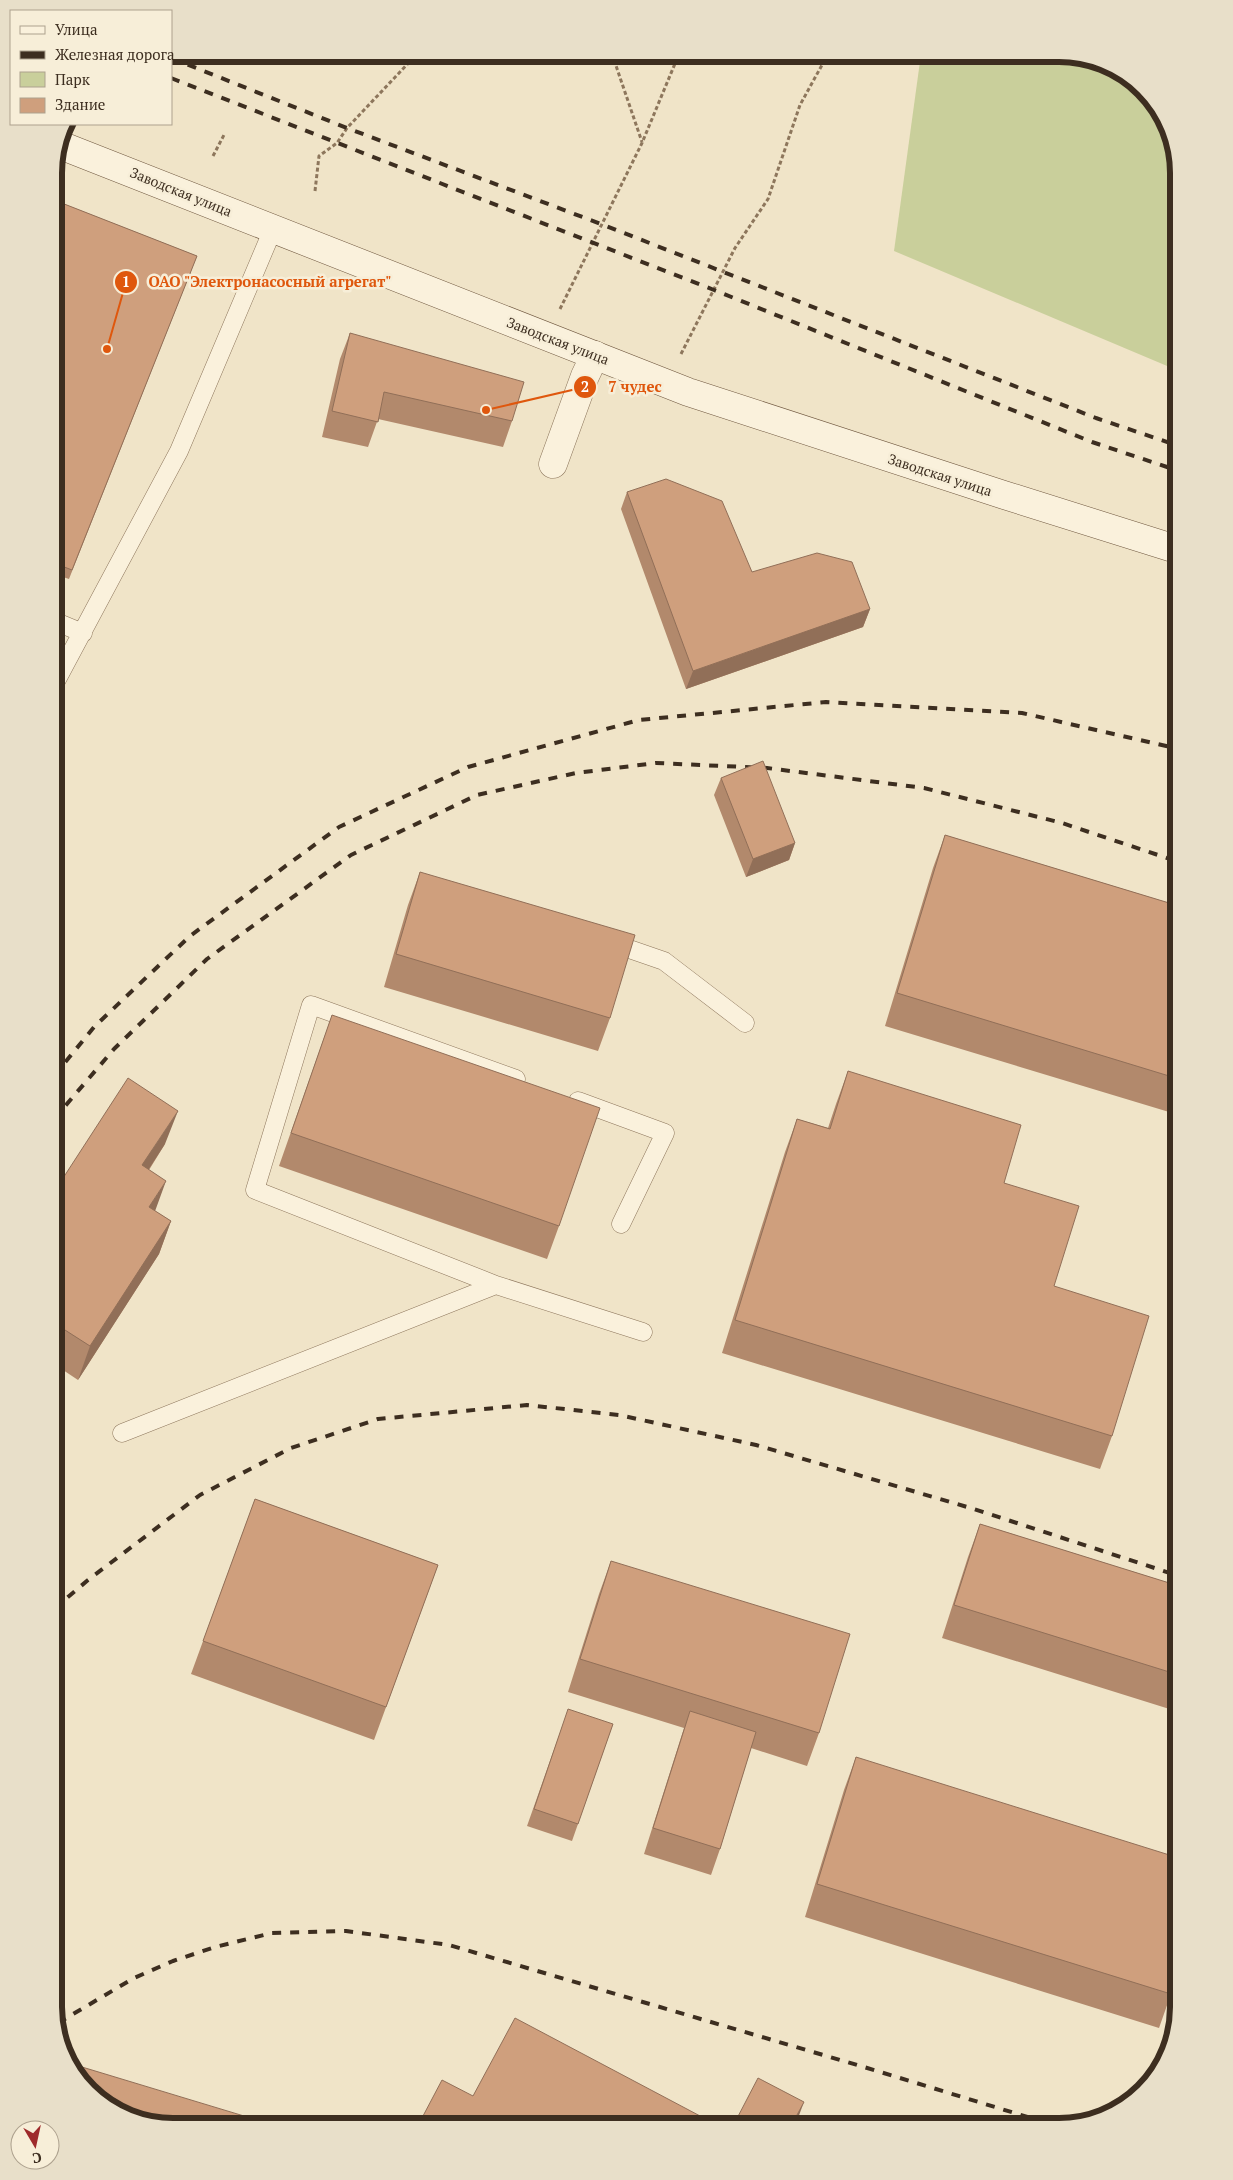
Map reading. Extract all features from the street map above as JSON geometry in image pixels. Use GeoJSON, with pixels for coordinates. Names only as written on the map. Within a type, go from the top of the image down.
{"type":"FeatureCollection","features":[{"type":"Feature","properties":{"kind":"main road","name":"Заводская улица"},"geometry":{"type":"LineString","coordinates":[[66,147],[688,392],[1170,547]]}},
{"type":"Feature","properties":{"kind":"main road"},"geometry":{"type":"LineString","coordinates":[[552,464],[594,355]]}},
{"type":"Feature","properties":{"kind":"lane"},"geometry":{"type":"LineString","coordinates":[[63,669],[180,451],[273,229]]}},
{"type":"Feature","properties":{"kind":"lane"},"geometry":{"type":"LineString","coordinates":[[63,625],[82,633]]}},
{"type":"Feature","properties":{"kind":"lane"},"geometry":{"type":"LineString","coordinates":[[591,936],[664,961],[745,1023]]}},
{"type":"Feature","properties":{"kind":"lane"},"geometry":{"type":"LineString","coordinates":[[535,1086],[311,1005],[255,1190],[496,1285],[643,1332]]}},
{"type":"Feature","properties":{"kind":"lane"},"geometry":{"type":"LineString","coordinates":[[563,1096],[665,1133],[621,1224]]}},
{"type":"Feature","properties":{"kind":"lane"},"geometry":{"type":"LineString","coordinates":[[122,1433],[496,1285]]}},
{"type":"Feature","properties":{"kind":"path"},"geometry":{"type":"LineString","coordinates":[[315,191],[319,156],[337,142],[347,128],[408,63]]}},
{"type":"Feature","properties":{"kind":"path"},"geometry":{"type":"LineString","coordinates":[[615,63],[642,142]]}},
{"type":"Feature","properties":{"kind":"path"},"geometry":{"type":"LineString","coordinates":[[557,314],[642,142],[675,63]]}},
{"type":"Feature","properties":{"kind":"path"},"geometry":{"type":"LineString","coordinates":[[681,354],[735,248],[768,200],[800,105],[823,63]]}},
{"type":"Feature","properties":{"kind":"path"},"geometry":{"type":"LineString","coordinates":[[213,156],[225,133]]}},
{"type":"Feature","properties":{"kind":"path"},"geometry":{"type":"LineString","coordinates":[[672,351],[690,357]]}},
{"type":"Feature","properties":{"kind":"green space"},"geometry":{"type":"Polygon","coordinates":[[[920,63],[1067,63],[1095,68],[1121,81],[1143,100],[1159,124],[1165,138],[1170,166],[1170,367],[894,251],[920,63]]]}},
{"type":"Feature","properties":{"kind":"building"},"geometry":{"type":"Polygon","coordinates":[[[63,204],[197,256],[72,570],[63,566],[63,204]]]}},
{"type":"Feature","properties":{"kind":"building"},"geometry":{"type":"Polygon","coordinates":[[[350,333],[524,382],[512,421],[384,392],[378,422],[332,411],[350,333]]]}},
{"type":"Feature","properties":{"kind":"building"},"geometry":{"type":"Polygon","coordinates":[[[666,479],[722,501],[752,572],[817,553],[852,562],[870,609],[693,671],[627,492],[666,479]]]}},
{"type":"Feature","properties":{"kind":"building"},"geometry":{"type":"Polygon","coordinates":[[[763,761],[795,843],[753,859],[721,778],[763,761]]]}},
{"type":"Feature","properties":{"kind":"building"},"geometry":{"type":"Polygon","coordinates":[[[945,835],[1170,903],[1170,1076],[897,993],[945,835]]]}},
{"type":"Feature","properties":{"kind":"building"},"geometry":{"type":"Polygon","coordinates":[[[420,872],[635,935],[610,1018],[396,954],[420,872]]]}},
{"type":"Feature","properties":{"kind":"building"},"geometry":{"type":"Polygon","coordinates":[[[332,1015],[600,1108],[559,1226],[291,1133],[332,1015]]]}},
{"type":"Feature","properties":{"kind":"building"},"geometry":{"type":"Polygon","coordinates":[[[848,1071],[1021,1125],[1004,1183],[1079,1206],[1054,1286],[1149,1316],[1112,1436],[735,1320],[797,1119],[830,1129],[848,1071]]]}},
{"type":"Feature","properties":{"kind":"building"},"geometry":{"type":"Polygon","coordinates":[[[128,1078],[178,1111],[142,1165],[166,1181],[149,1207],[171,1221],[90,1346],[62,1328],[62,1179],[128,1078]]]}},
{"type":"Feature","properties":{"kind":"building"},"geometry":{"type":"Polygon","coordinates":[[[255,1499],[438,1565],[386,1707],[203,1641],[255,1499]]]}},
{"type":"Feature","properties":{"kind":"building"},"geometry":{"type":"Polygon","coordinates":[[[980,1524],[1170,1583],[1170,1672],[954,1605],[980,1524]]]}},
{"type":"Feature","properties":{"kind":"building"},"geometry":{"type":"Polygon","coordinates":[[[611,1561],[850,1634],[819,1733],[580,1659],[611,1561]]]}},
{"type":"Feature","properties":{"kind":"building"},"geometry":{"type":"Polygon","coordinates":[[[568,1709],[613,1724],[578,1824],[534,1809],[568,1709]]]}},
{"type":"Feature","properties":{"kind":"building"},"geometry":{"type":"Polygon","coordinates":[[[690,1711],[756,1732],[720,1849],[653,1828],[690,1711]]]}},
{"type":"Feature","properties":{"kind":"building"},"geometry":{"type":"Polygon","coordinates":[[[856,1757],[1170,1855],[1170,1994],[817,1884],[856,1757]]]}},
{"type":"Feature","properties":{"kind":"building"},"geometry":{"type":"Polygon","coordinates":[[[515,2018],[703,2118],[423,2116],[442,2080],[473,2096],[515,2018]]]}},
{"type":"Feature","properties":{"kind":"building"},"geometry":{"type":"Polygon","coordinates":[[[82,2067],[248,2117],[166,2117],[138,2112],[124,2106],[100,2090],[82,2067]]]}},
{"type":"Feature","properties":{"kind":"building"},"geometry":{"type":"Polygon","coordinates":[[[758,2078],[804,2102],[795,2118],[737,2118],[758,2078]]]}},
{"type":"Feature","properties":{"kind":"railway"},"geometry":{"type":"LineString","coordinates":[[184,63],[1096,418],[1170,443]]}},
{"type":"Feature","properties":{"kind":"railway"},"geometry":{"type":"LineString","coordinates":[[172,78],[714,290],[1092,442],[1170,468]]}},
{"type":"Feature","properties":{"kind":"railway"},"geometry":{"type":"LineString","coordinates":[[63,1066],[94,1027],[190,936],[339,827],[468,767],[639,720],[826,702],[1022,713],[1170,747]]}},
{"type":"Feature","properties":{"kind":"railway"},"geometry":{"type":"LineString","coordinates":[[62,1109],[114,1049],[207,959],[351,855],[477,795],[576,773],[656,763],[767,768],[924,788],[1062,823],[1170,859]]}},
{"type":"Feature","properties":{"kind":"railway"},"geometry":{"type":"LineString","coordinates":[[62,1602],[88,1580],[200,1495],[291,1448],[378,1419],[527,1405],[619,1415],[756,1445],[974,1509],[1170,1573]]}},
{"type":"Feature","properties":{"kind":"railway"},"geometry":{"type":"LineString","coordinates":[[63,2020],[134,1978],[173,1961],[215,1947],[272,1933],[346,1931],[449,1945],[1031,2118]]}},
{"type":"Feature","properties":{"kind":"place","name":"ОАО \"Электронасосный агрегат\""},"geometry":{"type":"Point","coordinates":[107,349]}},
{"type":"Feature","properties":{"kind":"place","name":"7 чудес"},"geometry":{"type":"Point","coordinates":[486,410]}}]}
